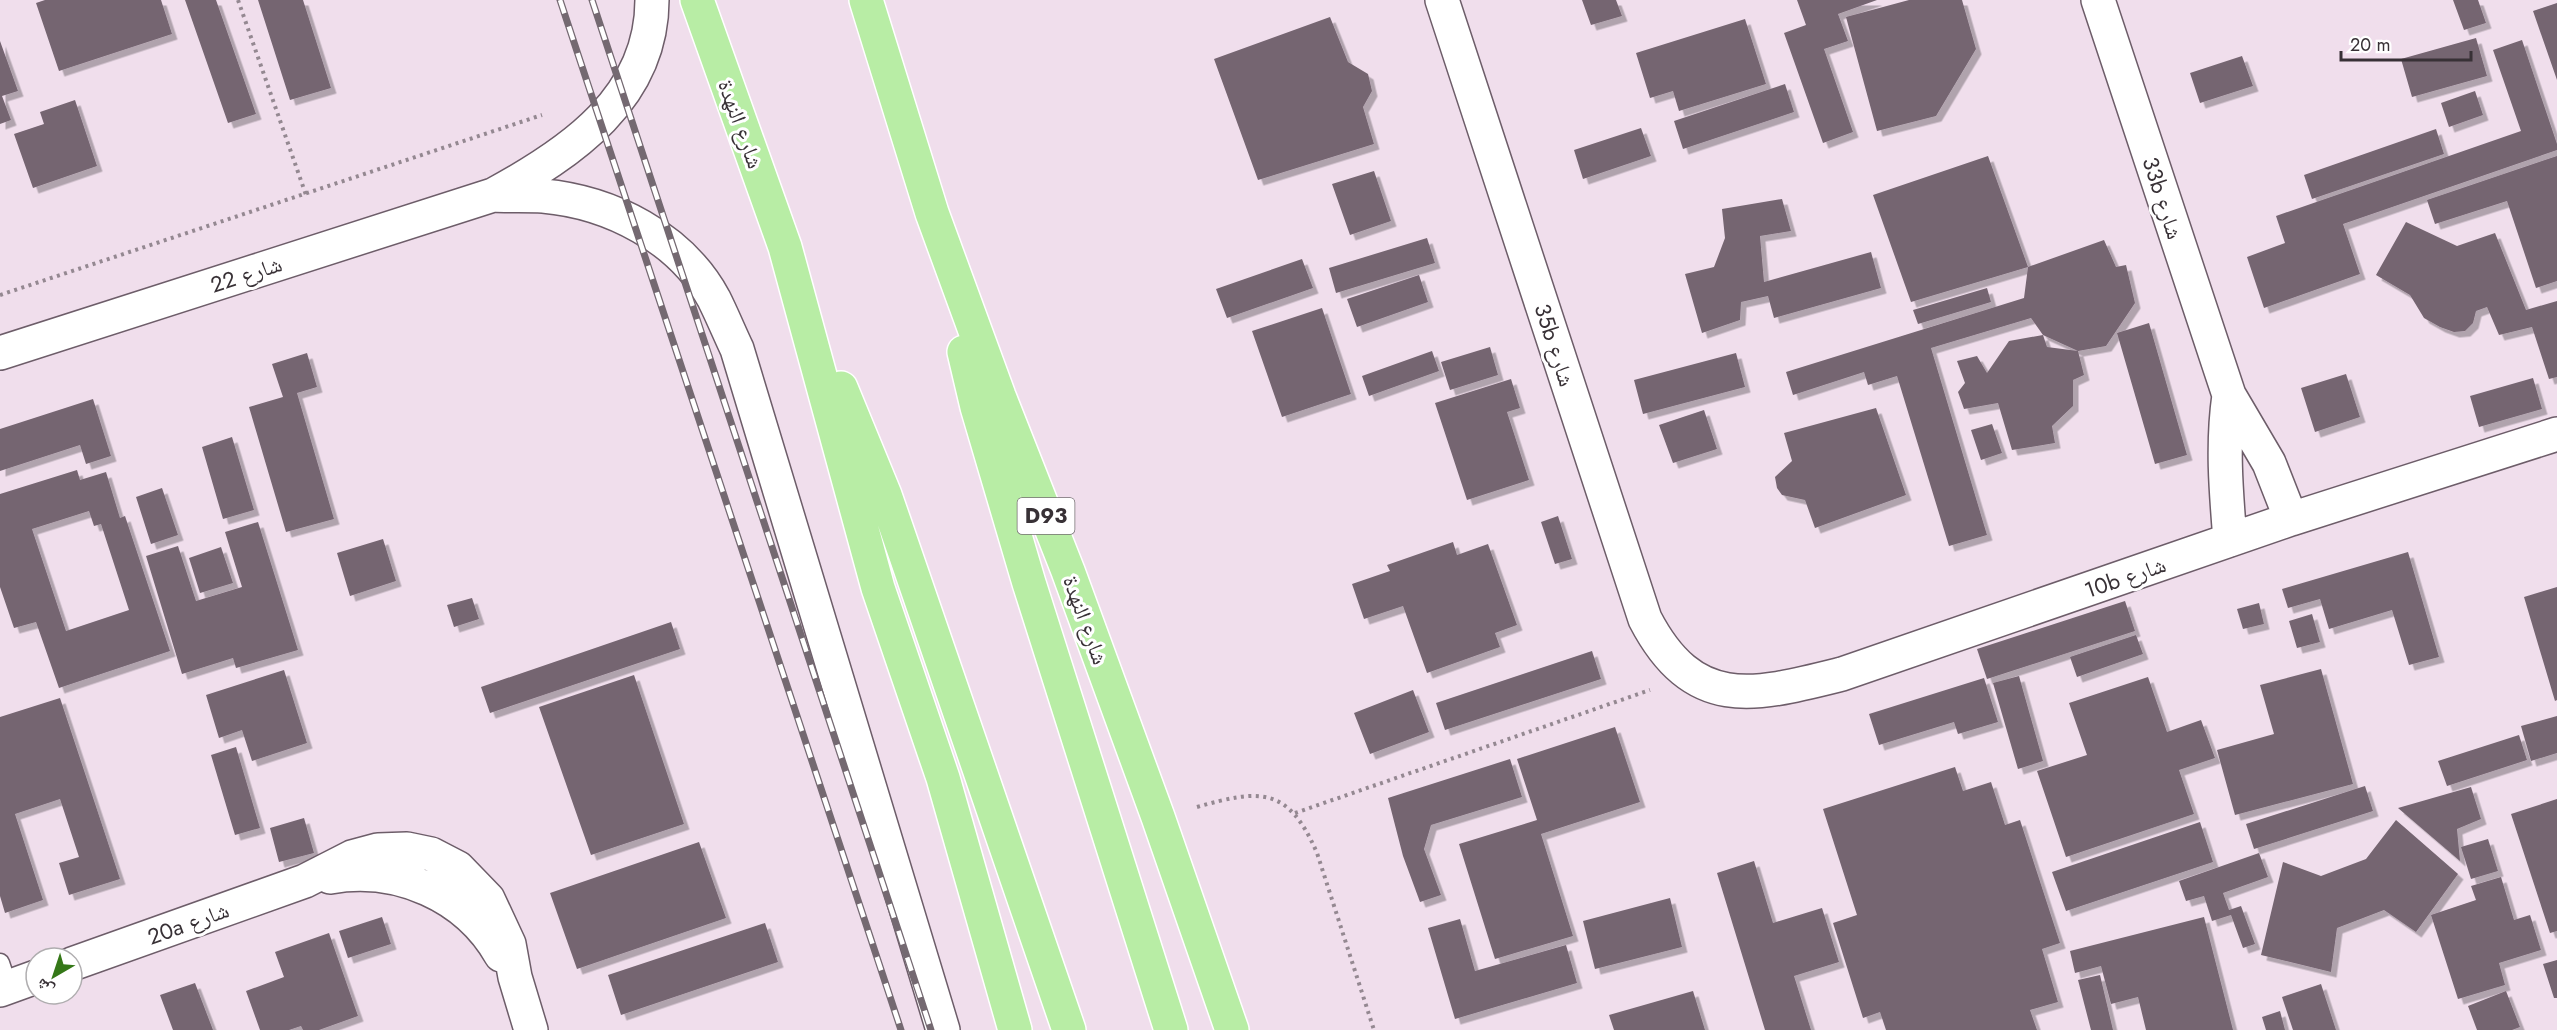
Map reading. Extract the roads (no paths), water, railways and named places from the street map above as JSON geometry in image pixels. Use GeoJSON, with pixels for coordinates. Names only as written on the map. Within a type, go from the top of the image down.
{"type":"FeatureCollection","features":[{"type":"Feature","properties":{"kind":"main road","name":"شارع النهدة"},"geometry":{"type":"LineString","coordinates":[[697,0],[785,247],[885,495],[1069,1030]]}},
{"type":"Feature","properties":{"kind":"main road","name":"شارع النهدة"},"geometry":{"type":"LineString","coordinates":[[866,0],[932,213],[1158,817],[1232,1030]]}},
{"type":"Feature","properties":{"kind":"main road","name":"شارع النهدة"},"geometry":{"type":"LineString","coordinates":[[932,213],[977,407],[1003,498],[1171,1030]]}},
{"type":"Feature","properties":{"kind":"main road","name":"شارع النهدة"},"geometry":{"type":"LineString","coordinates":[[785,247],[878,588],[944,778],[1015,1030]]}},
{"type":"Feature","properties":{"kind":"street"},"geometry":{"type":"LineString","coordinates":[[493,195],[532,174],[573,147],[606,114],[634,77],[646,47],[652,16],[652,0]]}},
{"type":"Feature","properties":{"kind":"street","name":"35b شارع"},"geometry":{"type":"LineString","coordinates":[[1442,0],[1645,619],[1659,645],[1678,667],[1691,676]]}},
{"type":"Feature","properties":{"kind":"street","name":"33b شارع"},"geometry":{"type":"LineString","coordinates":[[2098,0],[2229,395],[2269,463],[2290,519]]}},
{"type":"Feature","properties":{"kind":"street"},"geometry":{"type":"LineString","coordinates":[[493,195],[545,196],[592,206],[643,226],[683,257],[713,297],[737,349],[943,1030]]}},
{"type":"Feature","properties":{"kind":"street","name":"شارع 22"},"geometry":{"type":"LineString","coordinates":[[0,352],[493,195]]}},
{"type":"Feature","properties":{"kind":"street","name":"33b شارع"},"geometry":{"type":"LineString","coordinates":[[2229,395],[2224,429],[2224,453],[2230,540]]}},
{"type":"Feature","properties":{"kind":"street","name":"10b شارع"},"geometry":{"type":"LineString","coordinates":[[1691,676],[1708,686],[1731,692],[1768,691],[1842,674],[2290,519],[2557,434]]}},
{"type":"Feature","properties":{"kind":"street","name":"20a شارع"},"geometry":{"type":"LineString","coordinates":[[84,960],[305,881],[352,857],[378,850],[407,849],[431,854],[458,868],[488,899],[509,944],[515,977],[531,1030]]}},
{"type":"Feature","properties":{"kind":"railway"},"geometry":{"type":"LineString","coordinates":[[560,0],[901,1030]]}},
{"type":"Feature","properties":{"kind":"railway"},"geometry":{"type":"LineString","coordinates":[[592,0],[931,1030]]}}]}
